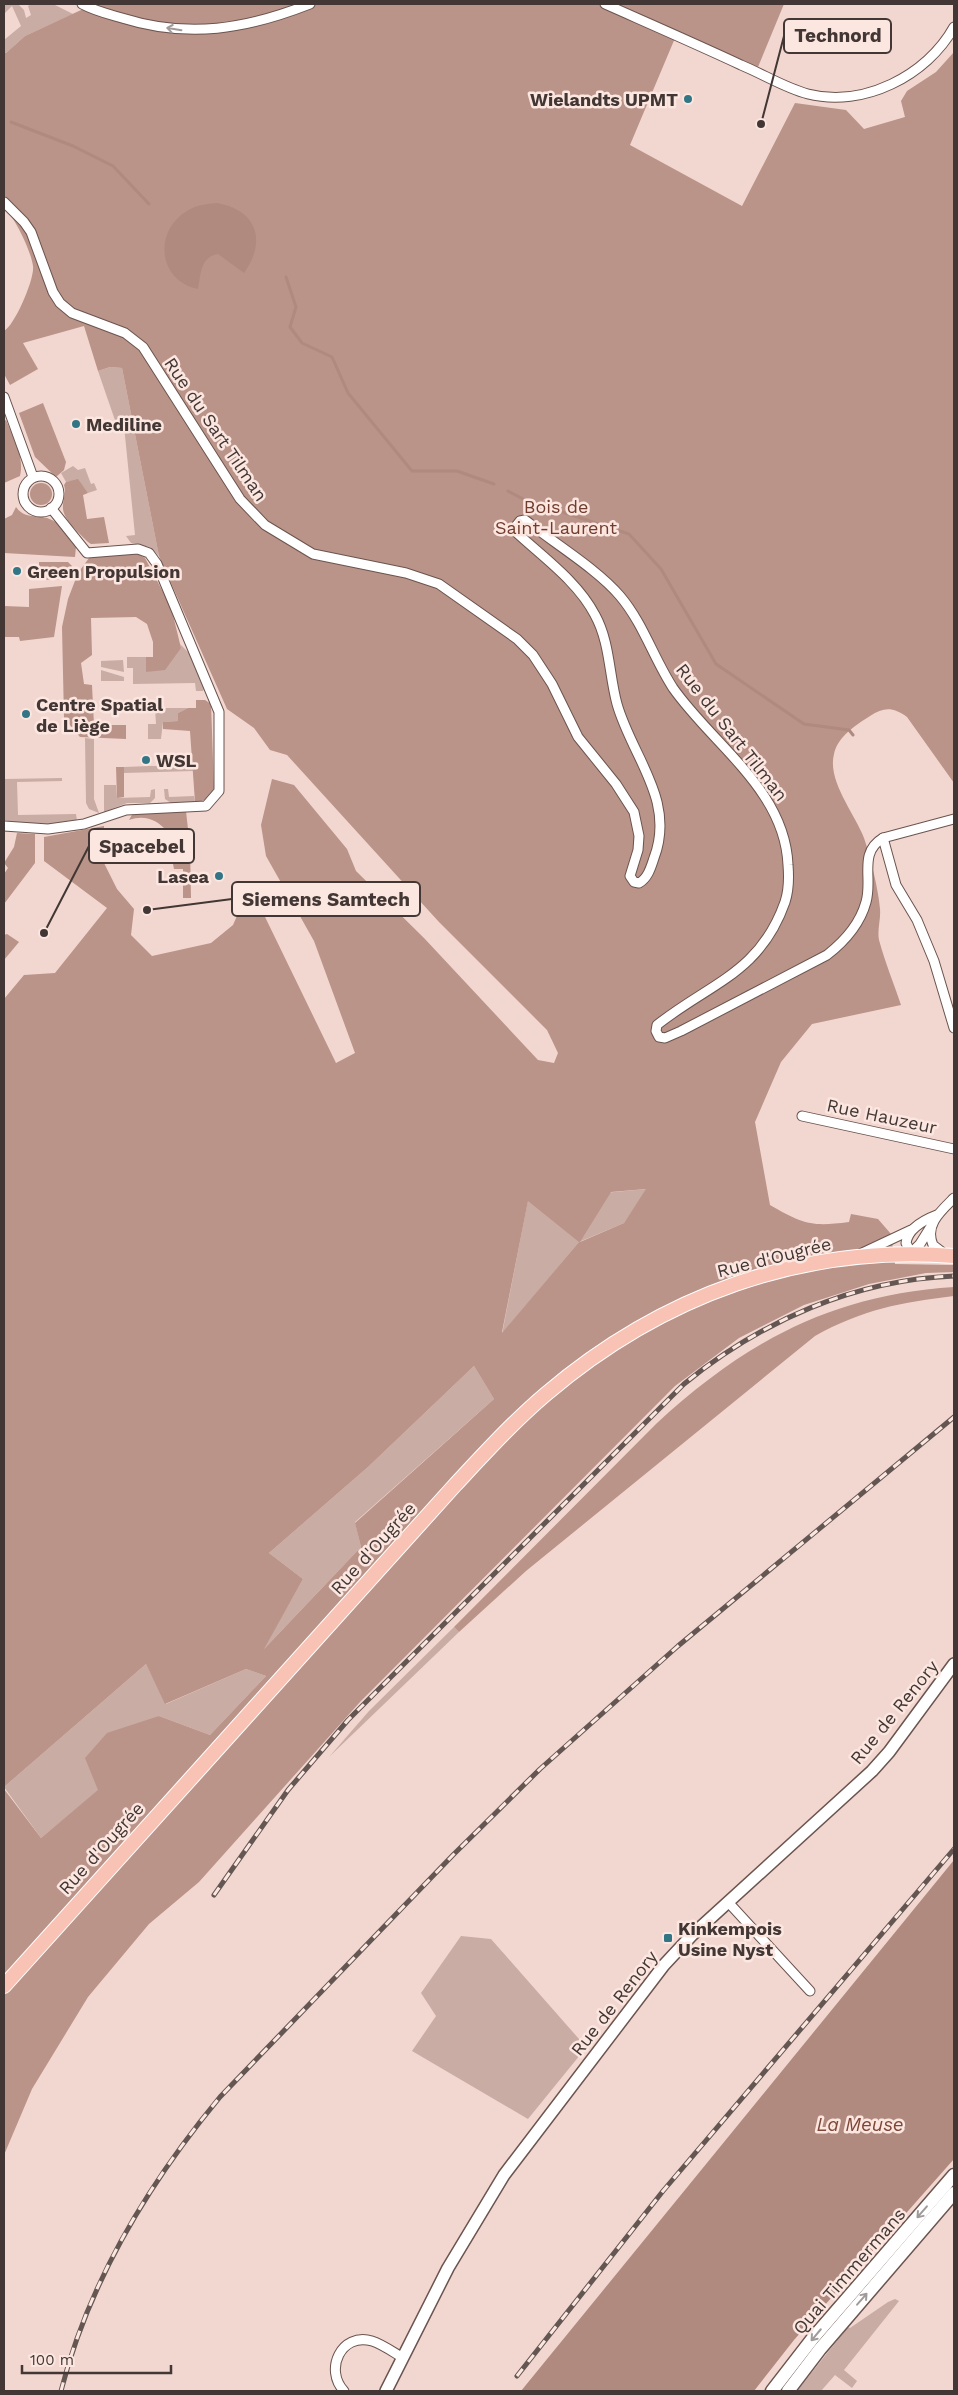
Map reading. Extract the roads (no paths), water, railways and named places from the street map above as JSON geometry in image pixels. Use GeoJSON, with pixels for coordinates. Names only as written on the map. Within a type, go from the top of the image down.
{"type":"FeatureCollection","features":[{"type":"Feature","properties":{"kind":"main road"},"geometry":{"type":"LineString","coordinates":[[911,1253],[950,1256]]}},
{"type":"Feature","properties":{"kind":"main road","name":"Rue d'Ougrée"},"geometry":{"type":"LineString","coordinates":[[4,1986],[455,1485],[545,1395],[614,1342],[656,1317],[700,1296],[748,1279],[854,1257],[911,1253]]}},
{"type":"Feature","properties":{"kind":"main road","name":"Quai Timmermans"},"geometry":{"type":"LineString","coordinates":[[772,2391],[813,2338],[954,2175]]}},
{"type":"Feature","properties":{"kind":"main road","name":"Quai Timmermans"},"geometry":{"type":"LineString","coordinates":[[788,2391],[820,2349],[954,2192]]}},
{"type":"Feature","properties":{"kind":"street"},"geometry":{"type":"LineString","coordinates":[[82,4],[140,24],[185,31],[223,29],[268,19],[310,4]]}},
{"type":"Feature","properties":{"kind":"street"},"geometry":{"type":"LineString","coordinates":[[605,4],[807,94],[827,96],[848,96],[873,91],[896,83],[928,60],[939,49],[954,27]]}},
{"type":"Feature","properties":{"kind":"street","name":"Rue du Sart Tilman"},"geometry":{"type":"LineString","coordinates":[[4,202],[24,222],[30,232],[53,292],[60,303],[72,313],[125,333],[143,347],[240,499],[265,525],[313,554],[406,572],[439,584],[517,639],[534,655],[552,684],[578,737],[620,790],[634,812],[639,836],[638,850],[630,876],[634,882],[639,883],[644,880],[652,865],[660,838],[658,803],[651,779],[629,736],[617,703],[602,631],[586,599],[574,585],[517,533],[516,526],[520,521],[525,520],[604,580],[621,596],[679,696],[769,802],[780,826],[788,857],[789,876],[786,901],[764,944],[747,963],[658,1026],[656,1030],[659,1037],[665,1038],[682,1031],[827,955],[839,945],[860,919],[867,901],[869,885],[868,852],[873,844],[883,838]]}},
{"type":"Feature","properties":{"kind":"street"},"geometry":{"type":"LineString","coordinates":[[4,397],[33,478]]}},
{"type":"Feature","properties":{"kind":"street"},"geometry":{"type":"LineString","coordinates":[[33,478],[49,478],[57,487],[58,499],[46,511],[34,511],[26,504],[22,492],[24,487],[33,478]]}},
{"type":"Feature","properties":{"kind":"street"},"geometry":{"type":"LineString","coordinates":[[4,826],[48,829],[84,824],[126,810],[206,806],[219,791],[219,712],[157,564],[149,553],[138,549],[87,553],[51,508]]}},
{"type":"Feature","properties":{"kind":"street"},"geometry":{"type":"LineString","coordinates":[[954,819],[883,838],[896,885],[916,920],[934,961],[954,1028]]}},
{"type":"Feature","properties":{"kind":"street","name":"Rue Hauzeur"},"geometry":{"type":"LineString","coordinates":[[802,1116],[954,1149]]}},
{"type":"Feature","properties":{"kind":"street","name":"Rue d'Ougrée"},"geometry":{"type":"LineString","coordinates":[[854,1257],[899,1237],[937,1215],[954,1198]]}},
{"type":"Feature","properties":{"kind":"street","name":"Rue d'Ougrée"},"geometry":{"type":"LineString","coordinates":[[911,1253],[920,1244],[937,1215]]}},
{"type":"Feature","properties":{"kind":"street"},"geometry":{"type":"LineString","coordinates":[[911,1253],[906,1243],[916,1227]]}},
{"type":"Feature","properties":{"kind":"street"},"geometry":{"type":"LineString","coordinates":[[930,1228],[934,1245],[950,1256]]}},
{"type":"Feature","properties":{"kind":"street","name":"Rue de Renory"},"geometry":{"type":"LineString","coordinates":[[386,2391],[448,2268],[511,2165],[664,1965],[692,1935],[882,1760],[954,1664]]}},
{"type":"Feature","properties":{"kind":"street"},"geometry":{"type":"LineString","coordinates":[[728,1902],[810,1991]]}},
{"type":"Feature","properties":{"kind":"street"},"geometry":{"type":"LineString","coordinates":[[344,2391],[336,2379],[334,2364],[344,2347],[351,2342],[372,2341],[403,2358]]}},
{"type":"Feature","properties":{"kind":"water"},"geometry":{"type":"Polygon","coordinates":[[[217,203],[241,212],[249,220],[254,229],[256,239],[255,250],[244,273],[218,254],[212,256],[202,267],[198,289],[185,284],[175,276],[168,266],[165,255],[165,242],[169,230],[176,220],[187,211],[205,204],[217,203]]]}},
{"type":"Feature","properties":{"kind":"water","name":"La Meuse"},"geometry":{"type":"Polygon","coordinates":[[[954,1860],[954,2159],[794,2340],[754,2391],[521,2391],[954,1860]]]}},
{"type":"Feature","properties":{"kind":"waterway"},"geometry":{"type":"LineString","coordinates":[[11,122],[73,146],[113,166],[149,204]]}},
{"type":"Feature","properties":{"kind":"waterway"},"geometry":{"type":"LineString","coordinates":[[286,277],[296,307],[290,327],[302,343],[332,357],[348,393],[412,471],[457,471],[494,484]]}},
{"type":"Feature","properties":{"kind":"waterway"},"geometry":{"type":"LineString","coordinates":[[508,491],[523,499],[629,534],[661,569],[716,664],[804,724],[849,730],[853,735]]}},
{"type":"Feature","properties":{"kind":"railway"},"geometry":{"type":"LineString","coordinates":[[214,1895],[288,1790],[348,1720],[684,1384],[714,1361],[745,1341],[777,1323],[810,1308],[845,1295],[880,1286],[917,1279],[954,1276]]}},
{"type":"Feature","properties":{"kind":"railway"},"geometry":{"type":"LineString","coordinates":[[61,2391],[73,2350],[88,2311],[124,2235],[145,2199],[169,2164],[220,2097],[453,1855],[540,1769],[678,1646],[954,1417]]}},
{"type":"Feature","properties":{"kind":"railway"},"geometry":{"type":"LineString","coordinates":[[517,2376],[663,2191],[954,1849]]}},
{"type":"Feature","properties":{"kind":"place","name":"Wielandts UPMT"},"geometry":{"type":"Point","coordinates":[688,99]}},
{"type":"Feature","properties":{"kind":"place","name":"Technord"},"geometry":{"type":"Point","coordinates":[761,124]}},
{"type":"Feature","properties":{"kind":"place","name":"Mediline"},"geometry":{"type":"Point","coordinates":[76,424]}},
{"type":"Feature","properties":{"kind":"place","name":"Green Propulsion"},"geometry":{"type":"Point","coordinates":[17,571]}},
{"type":"Feature","properties":{"kind":"place","name":"Centre Spatial de Liège"},"geometry":{"type":"Point","coordinates":[26,714]}},
{"type":"Feature","properties":{"kind":"place","name":"WSL"},"geometry":{"type":"Point","coordinates":[146,760]}},
{"type":"Feature","properties":{"kind":"place","name":"Lasea"},"geometry":{"type":"Point","coordinates":[219,876]}},
{"type":"Feature","properties":{"kind":"place","name":"Siemens Samtech"},"geometry":{"type":"Point","coordinates":[147,910]}},
{"type":"Feature","properties":{"kind":"place","name":"Spacebel"},"geometry":{"type":"Point","coordinates":[44,933]}},
{"type":"Feature","properties":{"kind":"place","name":"Kinkempois Usine Nyst"},"geometry":{"type":"Point","coordinates":[668,1938]}},
{"type":"Feature","properties":{"kind":"park label","name":"Bois de Saint-Laurent"},"geometry":{"type":"Point","coordinates":[556,516]}}]}
